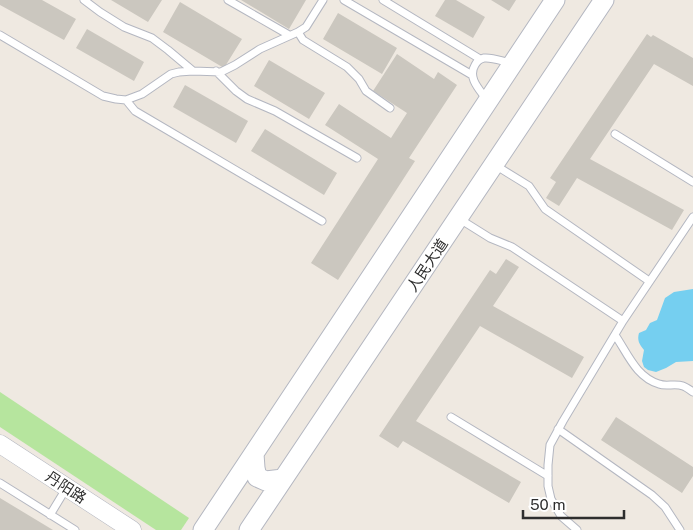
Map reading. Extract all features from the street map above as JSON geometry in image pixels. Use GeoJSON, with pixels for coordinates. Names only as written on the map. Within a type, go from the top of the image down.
{"type":"FeatureCollection","features":[{"type":"Feature","properties":{"kind":"main road"},"geometry":{"type":"LineString","coordinates":[[203,530],[555,0]]}},
{"type":"Feature","properties":{"kind":"main road","name":"人民大道"},"geometry":{"type":"LineString","coordinates":[[249,530],[604,0]]}},
{"type":"Feature","properties":{"kind":"main road"},"geometry":{"type":"LineString","coordinates":[[254,454],[254,468],[258,477],[266,481],[283,479]]}},
{"type":"Feature","properties":{"kind":"street","name":"丹阳路"},"geometry":{"type":"LineString","coordinates":[[0,444],[132,530]]}},
{"type":"Feature","properties":{"kind":"lane"},"geometry":{"type":"LineString","coordinates":[[84,0],[124,27],[152,38],[193,71]]}},
{"type":"Feature","properties":{"kind":"lane"},"geometry":{"type":"LineString","coordinates":[[228,0],[289,36]]}},
{"type":"Feature","properties":{"kind":"lane"},"geometry":{"type":"LineString","coordinates":[[0,36],[103,96],[116,100],[126,100],[142,94],[171,74],[193,71],[221,72],[235,65],[260,49],[306,27],[323,0]]}},
{"type":"Feature","properties":{"kind":"lane"},"geometry":{"type":"LineString","coordinates":[[344,0],[472,75]]}},
{"type":"Feature","properties":{"kind":"lane"},"geometry":{"type":"LineString","coordinates":[[383,0],[480,59],[486,58],[513,64]]}},
{"type":"Feature","properties":{"kind":"lane"},"geometry":{"type":"LineString","coordinates":[[298,32],[303,40],[347,67],[359,79],[366,91],[390,108]]}},
{"type":"Feature","properties":{"kind":"lane"},"geometry":{"type":"LineString","coordinates":[[480,59],[473,68],[472,78],[488,101]]}},
{"type":"Feature","properties":{"kind":"lane"},"geometry":{"type":"LineString","coordinates":[[216,72],[247,99],[275,111],[357,158]]}},
{"type":"Feature","properties":{"kind":"lane"},"geometry":{"type":"LineString","coordinates":[[126,100],[135,111],[322,221]]}},
{"type":"Feature","properties":{"kind":"lane"},"geometry":{"type":"LineString","coordinates":[[615,134],[693,182]]}},
{"type":"Feature","properties":{"kind":"lane"},"geometry":{"type":"LineString","coordinates":[[494,164],[529,186],[545,209],[649,281]]}},
{"type":"Feature","properties":{"kind":"lane"},"geometry":{"type":"LineString","coordinates":[[577,530],[561,516],[550,500],[548,465],[550,445],[623,321],[693,217]]}},
{"type":"Feature","properties":{"kind":"lane"},"geometry":{"type":"LineString","coordinates":[[458,218],[490,238],[512,247],[623,321]]}},
{"type":"Feature","properties":{"kind":"lane"},"geometry":{"type":"LineString","coordinates":[[615,335],[640,374],[650,381],[661,385],[682,385],[693,392]]}},
{"type":"Feature","properties":{"kind":"lane"},"geometry":{"type":"LineString","coordinates":[[452,417],[548,476]]}},
{"type":"Feature","properties":{"kind":"lane"},"geometry":{"type":"LineString","coordinates":[[558,429],[652,495],[665,507],[680,530]]}},
{"type":"Feature","properties":{"kind":"lane"},"geometry":{"type":"LineString","coordinates":[[0,483],[75,530]]}},
{"type":"Feature","properties":{"kind":"lane"},"geometry":{"type":"LineString","coordinates":[[50,514],[67,488]]}},
{"type":"Feature","properties":{"kind":"green space"},"geometry":{"type":"Polygon","coordinates":[[[0,392],[189,518],[181,530],[156,530],[0,427],[0,392]]]}},
{"type":"Feature","properties":{"kind":"water"},"geometry":{"type":"Polygon","coordinates":[[[693,289],[693,361],[676,362],[656,372],[648,370],[644,367],[642,361],[644,350],[639,342],[639,333],[646,330],[650,323],[657,320],[665,298],[674,292],[693,289]]]}},
{"type":"Feature","properties":{"kind":"building"},"geometry":{"type":"Polygon","coordinates":[[[0,0],[42,0],[76,19],[64,40],[0,5],[0,0]]]}},
{"type":"Feature","properties":{"kind":"building"},"geometry":{"type":"Polygon","coordinates":[[[111,0],[162,0],[148,22],[111,0]]]}},
{"type":"Feature","properties":{"kind":"building"},"geometry":{"type":"Polygon","coordinates":[[[241,0],[306,0],[289,29],[241,0]]]}},
{"type":"Feature","properties":{"kind":"building"},"geometry":{"type":"Polygon","coordinates":[[[445,0],[456,0],[485,17],[473,38],[435,16],[445,0]]]}},
{"type":"Feature","properties":{"kind":"building"},"geometry":{"type":"Polygon","coordinates":[[[491,0],[516,0],[509,11],[491,0]]]}},
{"type":"Feature","properties":{"kind":"building"},"geometry":{"type":"Polygon","coordinates":[[[180,2],[242,39],[224,68],[163,32],[180,2]]]}},
{"type":"Feature","properties":{"kind":"building"},"geometry":{"type":"Polygon","coordinates":[[[338,13],[397,48],[382,74],[323,39],[338,13]]]}},
{"type":"Feature","properties":{"kind":"building"},"geometry":{"type":"Polygon","coordinates":[[[87,29],[144,62],[134,81],[76,48],[87,29]]]}},
{"type":"Feature","properties":{"kind":"building"},"geometry":{"type":"Polygon","coordinates":[[[647,34],[651,37],[653,35],[693,58],[693,86],[654,64],[590,159],[684,210],[672,230],[577,178],[559,206],[546,198],[556,182],[550,178],[647,34]]]}},
{"type":"Feature","properties":{"kind":"building"},"geometry":{"type":"Polygon","coordinates":[[[397,54],[434,79],[438,72],[457,85],[409,158],[415,161],[338,280],[311,263],[378,159],[325,125],[339,104],[391,138],[407,113],[373,91],[397,54]]]}},
{"type":"Feature","properties":{"kind":"building"},"geometry":{"type":"Polygon","coordinates":[[[269,60],[325,93],[309,119],[254,86],[269,60]]]}},
{"type":"Feature","properties":{"kind":"building"},"geometry":{"type":"Polygon","coordinates":[[[185,85],[248,121],[236,143],[173,107],[185,85]]]}},
{"type":"Feature","properties":{"kind":"building"},"geometry":{"type":"Polygon","coordinates":[[[265,129],[337,173],[324,195],[251,151],[265,129]]]}},
{"type":"Feature","properties":{"kind":"building"},"geometry":{"type":"Polygon","coordinates":[[[506,259],[519,267],[493,306],[584,357],[572,378],[480,326],[416,421],[521,482],[509,503],[403,441],[398,448],[379,436],[490,270],[496,274],[506,259]]]}},
{"type":"Feature","properties":{"kind":"building"},"geometry":{"type":"Polygon","coordinates":[[[616,417],[693,467],[693,476],[682,493],[601,440],[616,417]]]}},
{"type":"Feature","properties":{"kind":"building"},"geometry":{"type":"Polygon","coordinates":[[[0,498],[53,530],[0,530],[0,498]]]}}]}
